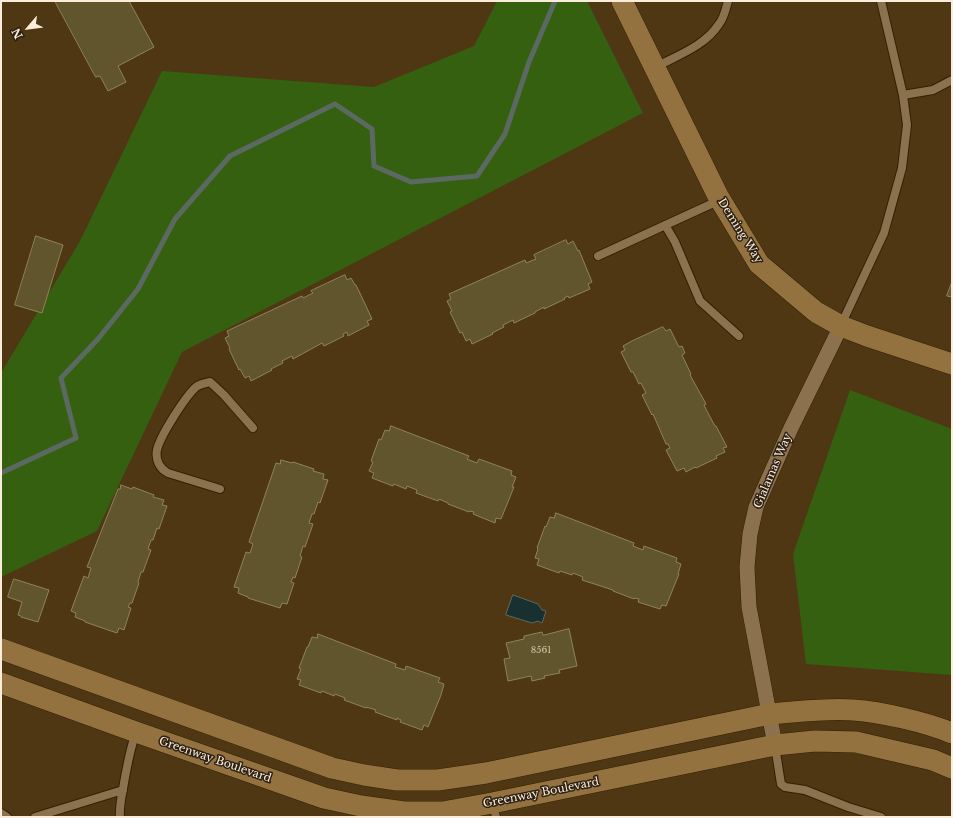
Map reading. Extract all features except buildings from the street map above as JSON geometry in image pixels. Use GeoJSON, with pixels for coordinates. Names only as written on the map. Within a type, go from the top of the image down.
{"type":"FeatureCollection","features":[{"type":"Feature","properties":{"kind":"street","name":"Deming Way"},"geometry":{"type":"LineString","coordinates":[[622,1],[721,200],[759,264],[816,312],[841,326],[952,364]]}},
{"type":"Feature","properties":{"kind":"street","name":"Gialamas Way"},"geometry":{"type":"LineString","coordinates":[[775,745],[748,607],[747,567],[750,534],[756,507],[791,428],[841,326]]}},
{"type":"Feature","properties":{"kind":"street"},"geometry":{"type":"LineString","coordinates":[[1,649],[332,768],[397,780],[438,780],[486,773],[770,714],[813,710],[854,710],[898,717],[952,733]]}},
{"type":"Feature","properties":{"kind":"street","name":"Greenway Boulevard"},"geometry":{"type":"LineString","coordinates":[[1,683],[324,798],[361,806],[404,812],[494,810],[775,745],[815,741],[856,742],[933,760],[952,768]]}},
{"type":"Feature","properties":{"kind":"lane"},"geometry":{"type":"LineString","coordinates":[[655,67],[699,45],[720,24],[728,1]]}},
{"type":"Feature","properties":{"kind":"lane"},"geometry":{"type":"LineString","coordinates":[[841,326],[884,233],[902,168],[906,124],[903,95],[882,1]]}},
{"type":"Feature","properties":{"kind":"lane"},"geometry":{"type":"LineString","coordinates":[[903,95],[933,90],[952,80]]}},
{"type":"Feature","properties":{"kind":"lane"},"geometry":{"type":"LineString","coordinates":[[598,256],[721,200]]}},
{"type":"Feature","properties":{"kind":"lane"},"geometry":{"type":"LineString","coordinates":[[665,225],[675,242],[700,301],[739,336]]}},
{"type":"Feature","properties":{"kind":"lane"},"geometry":{"type":"LineString","coordinates":[[220,489],[164,471],[157,460],[157,450],[162,437],[190,394],[202,384],[210,382],[224,395],[253,428]]}},
{"type":"Feature","properties":{"kind":"lane"},"geometry":{"type":"LineString","coordinates":[[120,817],[119,809],[122,790],[130,749],[136,732]]}},
{"type":"Feature","properties":{"kind":"lane"},"geometry":{"type":"LineString","coordinates":[[775,745],[781,784],[785,787],[805,790],[848,807],[881,817]]}},
{"type":"Feature","properties":{"kind":"lane"},"geometry":{"type":"LineString","coordinates":[[35,817],[122,790]]}},
{"type":"Feature","properties":{"kind":"lane"},"geometry":{"type":"LineString","coordinates":[[1,813],[7,817]]}},
{"type":"Feature","properties":{"kind":"green space"},"geometry":{"type":"Polygon","coordinates":[[[497,1],[587,1],[643,113],[182,352],[97,531],[1,577],[1,373],[80,241],[162,71],[374,87],[474,46],[497,1]]]}},
{"type":"Feature","properties":{"kind":"green space"},"geometry":{"type":"Polygon","coordinates":[[[850,390],[952,429],[952,675],[806,664],[793,554],[850,390]]]}},
{"type":"Feature","properties":{"kind":"water"},"geometry":{"type":"Polygon","coordinates":[[[513,595],[538,604],[542,610],[546,611],[542,623],[538,621],[532,623],[506,615],[513,595]]]}},
{"type":"Feature","properties":{"kind":"waterway"},"geometry":{"type":"LineString","coordinates":[[1,473],[76,438],[61,378],[98,339],[138,289],[175,219],[230,156],[335,104],[372,129],[374,166],[411,182],[477,176],[505,134],[529,62],[555,1]]}}]}
